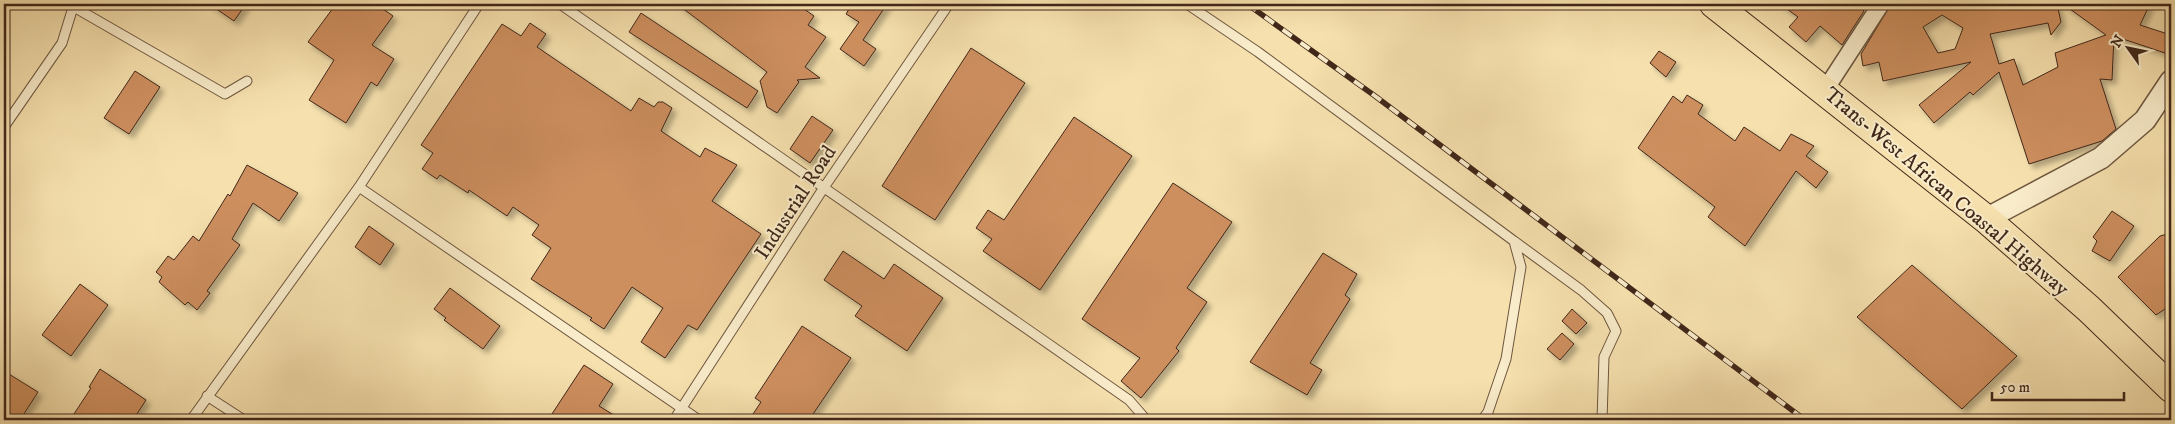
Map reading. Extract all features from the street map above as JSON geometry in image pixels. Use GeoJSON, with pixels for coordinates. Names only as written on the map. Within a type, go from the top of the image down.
{"type":"FeatureCollection","features":[{"type":"Feature","properties":{"kind":"highway","name":"Trans-West African Coastal Highway"},"geometry":{"type":"LineString","coordinates":[[1714,4],[1986,219],[2089,309],[2171,388]]}},
{"type":"Feature","properties":{"kind":"street"},"geometry":{"type":"LineString","coordinates":[[1825,90],[1880,4]]}},
{"type":"Feature","properties":{"kind":"street"},"geometry":{"type":"LineString","coordinates":[[1986,219],[2101,158],[2144,120],[2171,81]]}},
{"type":"Feature","properties":{"kind":"lane"},"geometry":{"type":"LineString","coordinates":[[191,420],[359,187],[479,4]]}},
{"type":"Feature","properties":{"kind":"lane"},"geometry":{"type":"LineString","coordinates":[[560,4],[823,189],[1129,400],[1143,416],[1143,420]]}},
{"type":"Feature","properties":{"kind":"lane","name":"Industrial Road"},"geometry":{"type":"LineString","coordinates":[[674,420],[823,189],[948,4]]}},
{"type":"Feature","properties":{"kind":"lane"},"geometry":{"type":"LineString","coordinates":[[1187,4],[1258,52],[1581,290],[1607,313],[1616,331],[1604,357],[1602,420]]}},
{"type":"Feature","properties":{"kind":"lane"},"geometry":{"type":"LineString","coordinates":[[4,128],[62,43],[74,6],[225,94],[247,81]]}},
{"type":"Feature","properties":{"kind":"lane"},"geometry":{"type":"LineString","coordinates":[[359,187],[699,420]]}},
{"type":"Feature","properties":{"kind":"lane"},"geometry":{"type":"LineString","coordinates":[[1482,420],[1488,412],[1506,358],[1521,267],[1514,241]]}},
{"type":"Feature","properties":{"kind":"lane"},"geometry":{"type":"LineString","coordinates":[[207,396],[244,420]]}},
{"type":"Feature","properties":{"kind":"building"},"geometry":{"type":"Polygon","coordinates":[[[209,4],[246,4],[234,21],[209,4]]]}},
{"type":"Feature","properties":{"kind":"building"},"geometry":{"type":"Polygon","coordinates":[[[336,4],[376,4],[393,16],[372,45],[394,59],[377,86],[371,82],[346,123],[309,100],[334,60],[308,42],[336,4]]]}},
{"type":"Feature","properties":{"kind":"building"},"geometry":{"type":"Polygon","coordinates":[[[677,4],[797,4],[814,16],[808,25],[826,37],[805,67],[820,78],[797,80],[799,82],[777,113],[767,107],[760,81],[767,72],[677,4]]]}},
{"type":"Feature","properties":{"kind":"building"},"geometry":{"type":"Polygon","coordinates":[[[852,4],[887,4],[863,40],[876,49],[864,66],[840,49],[859,22],[846,14],[852,4]]]}},
{"type":"Feature","properties":{"kind":"building"},"geometry":{"type":"Polygon","coordinates":[[[1780,4],[1856,4],[1864,11],[1842,45],[1820,26],[1806,42],[1789,27],[1798,17],[1780,4]]]}},
{"type":"Feature","properties":{"kind":"building"},"geometry":{"type":"Polygon","coordinates":[[[1891,4],[2057,4],[2061,22],[2051,35],[2048,23],[1990,34],[1999,64],[2014,59],[2023,85],[2058,67],[2055,53],[2106,35],[2063,4],[2150,4],[2140,25],[2171,35],[2165,53],[2114,36],[2112,80],[2100,79],[2116,129],[2102,141],[2029,164],[1999,72],[1973,95],[1970,92],[1934,123],[1919,105],[1971,62],[1883,81],[1879,62],[1863,66],[1861,54],[1891,4]],[[1942,15],[1923,27],[1938,53],[1955,49],[1963,28],[1942,15]]]}},
{"type":"Feature","properties":{"kind":"building"},"geometry":{"type":"Polygon","coordinates":[[[641,13],[758,91],[747,108],[629,32],[641,13]]]}},
{"type":"Feature","properties":{"kind":"building"},"geometry":{"type":"Polygon","coordinates":[[[530,23],[546,34],[537,47],[631,111],[639,98],[654,107],[658,102],[663,102],[672,108],[661,131],[700,157],[705,148],[737,165],[712,201],[761,234],[697,330],[688,325],[665,358],[641,342],[663,308],[632,287],[604,329],[590,320],[592,318],[531,279],[551,248],[532,235],[539,225],[513,207],[507,216],[469,190],[468,193],[440,175],[437,179],[422,169],[433,153],[421,145],[502,24],[521,36],[530,23]]]}},
{"type":"Feature","properties":{"kind":"building"},"geometry":{"type":"Polygon","coordinates":[[[971,48],[1025,83],[935,220],[882,186],[971,48]]]}},
{"type":"Feature","properties":{"kind":"building"},"geometry":{"type":"Polygon","coordinates":[[[1659,51],[1676,62],[1666,77],[1650,63],[1659,51]]]}},
{"type":"Feature","properties":{"kind":"building"},"geometry":{"type":"Polygon","coordinates":[[[135,71],[160,87],[129,134],[104,118],[135,71]]]}},
{"type":"Feature","properties":{"kind":"building"},"geometry":{"type":"Polygon","coordinates":[[[1687,95],[1703,105],[1698,114],[1735,141],[1744,127],[1780,151],[1791,134],[1814,146],[1806,156],[1828,172],[1816,188],[1796,171],[1745,246],[1708,217],[1715,207],[1638,148],[1673,96],[1682,103],[1687,95]]]}},
{"type":"Feature","properties":{"kind":"building"},"geometry":{"type":"Polygon","coordinates":[[[812,116],[833,130],[810,163],[790,149],[812,116]]]}},
{"type":"Feature","properties":{"kind":"building"},"geometry":{"type":"Polygon","coordinates":[[[1074,117],[1132,156],[1040,290],[983,251],[992,239],[976,228],[988,210],[1004,220],[1074,117]]]}},
{"type":"Feature","properties":{"kind":"building"},"geometry":{"type":"Polygon","coordinates":[[[247,165],[298,193],[279,221],[253,203],[232,239],[240,245],[207,291],[210,293],[197,310],[188,302],[185,305],[159,282],[162,277],[156,272],[168,256],[174,260],[193,236],[199,241],[228,194],[230,196],[247,165]]]}},
{"type":"Feature","properties":{"kind":"building"},"geometry":{"type":"Polygon","coordinates":[[[1173,183],[1232,222],[1187,288],[1207,302],[1176,348],[1179,351],[1141,398],[1121,381],[1140,358],[1082,319],[1173,183]]]}},
{"type":"Feature","properties":{"kind":"building"},"geometry":{"type":"Polygon","coordinates":[[[2112,211],[2134,226],[2110,261],[2092,251],[2097,241],[2093,237],[2112,211]]]}},
{"type":"Feature","properties":{"kind":"building"},"geometry":{"type":"Polygon","coordinates":[[[369,226],[394,244],[380,265],[355,247],[369,226]]]}},
{"type":"Feature","properties":{"kind":"building"},"geometry":{"type":"Polygon","coordinates":[[[2171,233],[2171,305],[2156,315],[2118,277],[2160,236],[2171,233]]]}},
{"type":"Feature","properties":{"kind":"building"},"geometry":{"type":"Polygon","coordinates":[[[843,251],[884,279],[894,264],[943,298],[907,351],[855,316],[862,306],[824,280],[843,251]]]}},
{"type":"Feature","properties":{"kind":"building"},"geometry":{"type":"Polygon","coordinates":[[[1323,253],[1357,274],[1345,295],[1350,299],[1310,363],[1322,370],[1307,395],[1250,362],[1323,253]]]}},
{"type":"Feature","properties":{"kind":"building"},"geometry":{"type":"Polygon","coordinates":[[[1912,265],[2017,356],[1962,409],[1857,317],[1912,265]]]}},
{"type":"Feature","properties":{"kind":"building"},"geometry":{"type":"Polygon","coordinates":[[[80,284],[108,305],[71,356],[42,335],[80,284]]]}},
{"type":"Feature","properties":{"kind":"building"},"geometry":{"type":"Polygon","coordinates":[[[450,288],[500,326],[483,349],[444,320],[446,318],[434,309],[450,288]]]}},
{"type":"Feature","properties":{"kind":"building"},"geometry":{"type":"Polygon","coordinates":[[[1572,309],[1587,323],[1576,334],[1562,321],[1572,309]]]}},
{"type":"Feature","properties":{"kind":"building"},"geometry":{"type":"Polygon","coordinates":[[[802,326],[851,358],[809,420],[749,420],[761,402],[755,398],[802,326]]]}},
{"type":"Feature","properties":{"kind":"building"},"geometry":{"type":"Polygon","coordinates":[[[1562,333],[1574,344],[1560,360],[1547,349],[1562,333]]]}},
{"type":"Feature","properties":{"kind":"building"},"geometry":{"type":"Polygon","coordinates":[[[584,365],[613,384],[599,406],[622,420],[548,420],[584,365]]]}},
{"type":"Feature","properties":{"kind":"building"},"geometry":{"type":"Polygon","coordinates":[[[100,369],[146,400],[133,420],[70,420],[91,388],[89,387],[100,369]]]}},
{"type":"Feature","properties":{"kind":"building"},"geometry":{"type":"Polygon","coordinates":[[[4,371],[38,392],[20,420],[4,420],[4,371]]]}},
{"type":"Feature","properties":{"kind":"railway"},"geometry":{"type":"LineString","coordinates":[[1247,4],[1375,96],[1805,420]]}}]}
